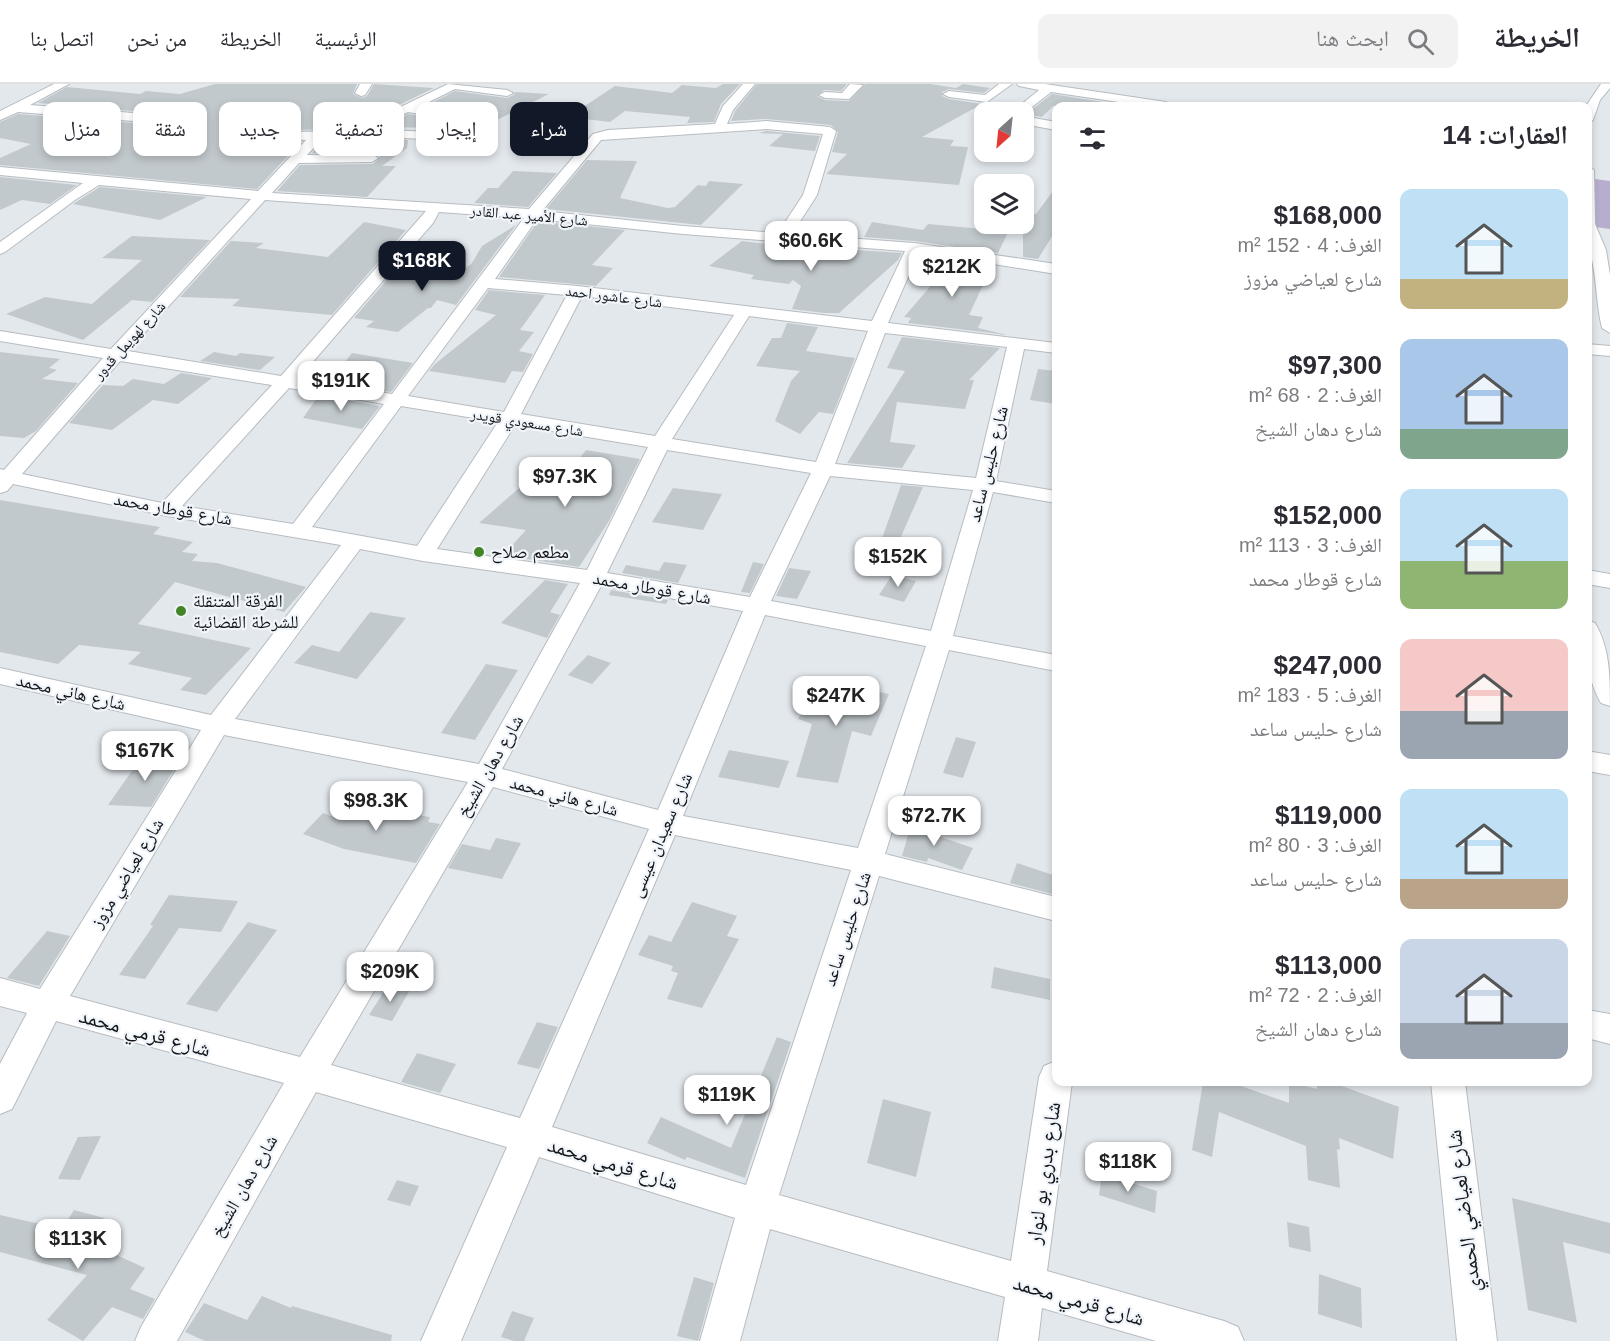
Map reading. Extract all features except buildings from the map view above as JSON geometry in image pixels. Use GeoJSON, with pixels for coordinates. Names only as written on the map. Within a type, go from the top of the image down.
{"type":"FeatureCollection","features":[{"type":"Feature","properties":{"kind":"street"},"geometry":{"type":"LineString","coordinates":[[0,116],[63,84]]}},
{"type":"Feature","properties":{"kind":"street"},"geometry":{"type":"LineString","coordinates":[[720,126],[727,109],[749,84]]}},
{"type":"Feature","properties":{"kind":"street"},"geometry":{"type":"LineString","coordinates":[[821,100],[833,106],[856,84]]}},
{"type":"Feature","properties":{"kind":"street"},"geometry":{"type":"LineString","coordinates":[[949,93],[987,99],[1006,84]]}},
{"type":"Feature","properties":{"kind":"street"},"geometry":{"type":"LineString","coordinates":[[1023,84],[1140,102]]}},
{"type":"Feature","properties":{"kind":"street"},"geometry":{"type":"LineString","coordinates":[[1592,105],[1600,90],[1608,84]]}},
{"type":"Feature","properties":{"kind":"street"},"geometry":{"type":"LineString","coordinates":[[404,111],[456,85],[507,93]]}},
{"type":"Feature","properties":{"kind":"street"},"geometry":{"type":"LineString","coordinates":[[1031,102],[1049,88]]}},
{"type":"Feature","properties":{"kind":"street"},"geometry":{"type":"LineString","coordinates":[[16,108],[43,110]]}},
{"type":"Feature","properties":{"kind":"street"},"geometry":{"type":"LineString","coordinates":[[409,109],[416,110]]}},
{"type":"Feature","properties":{"kind":"street"},"geometry":{"type":"LineString","coordinates":[[121,116],[133,117]]}},
{"type":"Feature","properties":{"kind":"street"},"geometry":{"type":"LineString","coordinates":[[1034,122],[1052,125]]}},
{"type":"Feature","properties":{"kind":"street"},"geometry":{"type":"LineString","coordinates":[[298,531],[534,214],[597,137],[608,134],[766,124],[830,131],[810,195],[782,237]]}},
{"type":"Feature","properties":{"kind":"street","name":"شارع لهويمل قدور"},"geometry":{"type":"LineString","coordinates":[[3,479],[313,140]]}},
{"type":"Feature","properties":{"kind":"street"},"geometry":{"type":"LineString","coordinates":[[294,159],[372,158]]}},
{"type":"Feature","properties":{"kind":"street","name":"شارع الأمير عبد القادر"},"geometry":{"type":"LineString","coordinates":[[0,171],[262,195],[534,214],[683,230],[914,248],[1052,268]]}},
{"type":"Feature","properties":{"kind":"street"},"geometry":{"type":"LineString","coordinates":[[0,249],[70,197],[99,179]]}},
{"type":"Feature","properties":{"kind":"street"},"geometry":{"type":"LineString","coordinates":[[407,206],[419,190]]}},
{"type":"Feature","properties":{"kind":"street"},"geometry":{"type":"LineString","coordinates":[[167,510],[285,382],[428,220],[435,207]]}},
{"type":"Feature","properties":{"kind":"street"},"geometry":{"type":"LineString","coordinates":[[1592,234],[1598,249],[1605,292],[1604,304],[1610,328]]}},
{"type":"Feature","properties":{"kind":"street","name":"شارع سعيدان عيسى"},"geometry":{"type":"LineString","coordinates":[[441,1341],[666,823],[757,606],[823,469],[879,328],[914,248]]}},
{"type":"Feature","properties":{"kind":"street","name":"شارع عاشور احمد"},"geometry":{"type":"LineString","coordinates":[[483,283],[577,291],[1052,347]]}},
{"type":"Feature","properties":{"kind":"street"},"geometry":{"type":"LineString","coordinates":[[423,554],[508,419],[577,291]]}},
{"type":"Feature","properties":{"kind":"street","name":"شارع دهان الشيخ"},"geometry":{"type":"LineString","coordinates":[[155,1341],[308,1074],[486,775],[594,578],[660,443],[744,312]]}},
{"type":"Feature","properties":{"kind":"street","name":"شارع مسعودي قويدر"},"geometry":{"type":"LineString","coordinates":[[0,336],[823,469],[985,485],[1052,496]]}},
{"type":"Feature","properties":{"kind":"street","name":"شارع حليس ساعد"},"geometry":{"type":"LineString","coordinates":[[720,1341],[757,1207],[939,643],[985,485],[1017,342]]}},
{"type":"Feature","properties":{"kind":"street"},"geometry":{"type":"LineString","coordinates":[[1592,349],[1610,351]]}},
{"type":"Feature","properties":{"kind":"street","name":"شارع قوطار محمد"},"geometry":{"type":"LineString","coordinates":[[3,479],[423,554],[594,578],[757,606],[939,643],[1052,662]]}},
{"type":"Feature","properties":{"kind":"street","name":"شارع لعياضي مزوز"},"geometry":{"type":"LineString","coordinates":[[0,1098],[47,1006],[217,725],[355,541]]}},
{"type":"Feature","properties":{"kind":"street"},"geometry":{"type":"LineString","coordinates":[[1592,578],[1610,581]]}},
{"type":"Feature","properties":{"kind":"street"},"geometry":{"type":"LineString","coordinates":[[1592,643],[1610,697]]}},
{"type":"Feature","properties":{"kind":"street","name":"شارع هاني محمد"},"geometry":{"type":"LineString","coordinates":[[0,676],[217,725],[486,775],[666,823],[870,862],[1052,908]]}},
{"type":"Feature","properties":{"kind":"street"},"geometry":{"type":"LineString","coordinates":[[1592,762],[1610,765]]}},
{"type":"Feature","properties":{"kind":"street","name":"شارع قرمي محمد"},"geometry":{"type":"LineString","coordinates":[[0,992],[308,1074],[530,1137],[757,1207],[1224,1341]]}},
{"type":"Feature","properties":{"kind":"street"},"geometry":{"type":"LineString","coordinates":[[1592,1025],[1610,1029]]}},
{"type":"Feature","properties":{"kind":"street","name":"شارع بدري بو لنوار"},"geometry":{"type":"LineString","coordinates":[[1018,1341],[1028,1286],[1055,1086]]}},
{"type":"Feature","properties":{"kind":"street","name":"شارع لعياضي الحمدي"},"geometry":{"type":"LineString","coordinates":[[1448,1086],[1477,1341]]}},
{"type":"Feature","properties":{"kind":"shaded area"},"geometry":{"type":"Polygon","coordinates":[[[1592,179],[1610,181],[1610,229],[1592,227],[1592,179]]]}},
{"type":"Feature","properties":{"kind":"place","name":"مطعم صلاح"},"geometry":{"type":"Point","coordinates":[479,552]}},
{"type":"Feature","properties":{"kind":"place","name":"الفرقة المتنقلة للشرطة القضائية"},"geometry":{"type":"Point","coordinates":[181,611]}}]}
